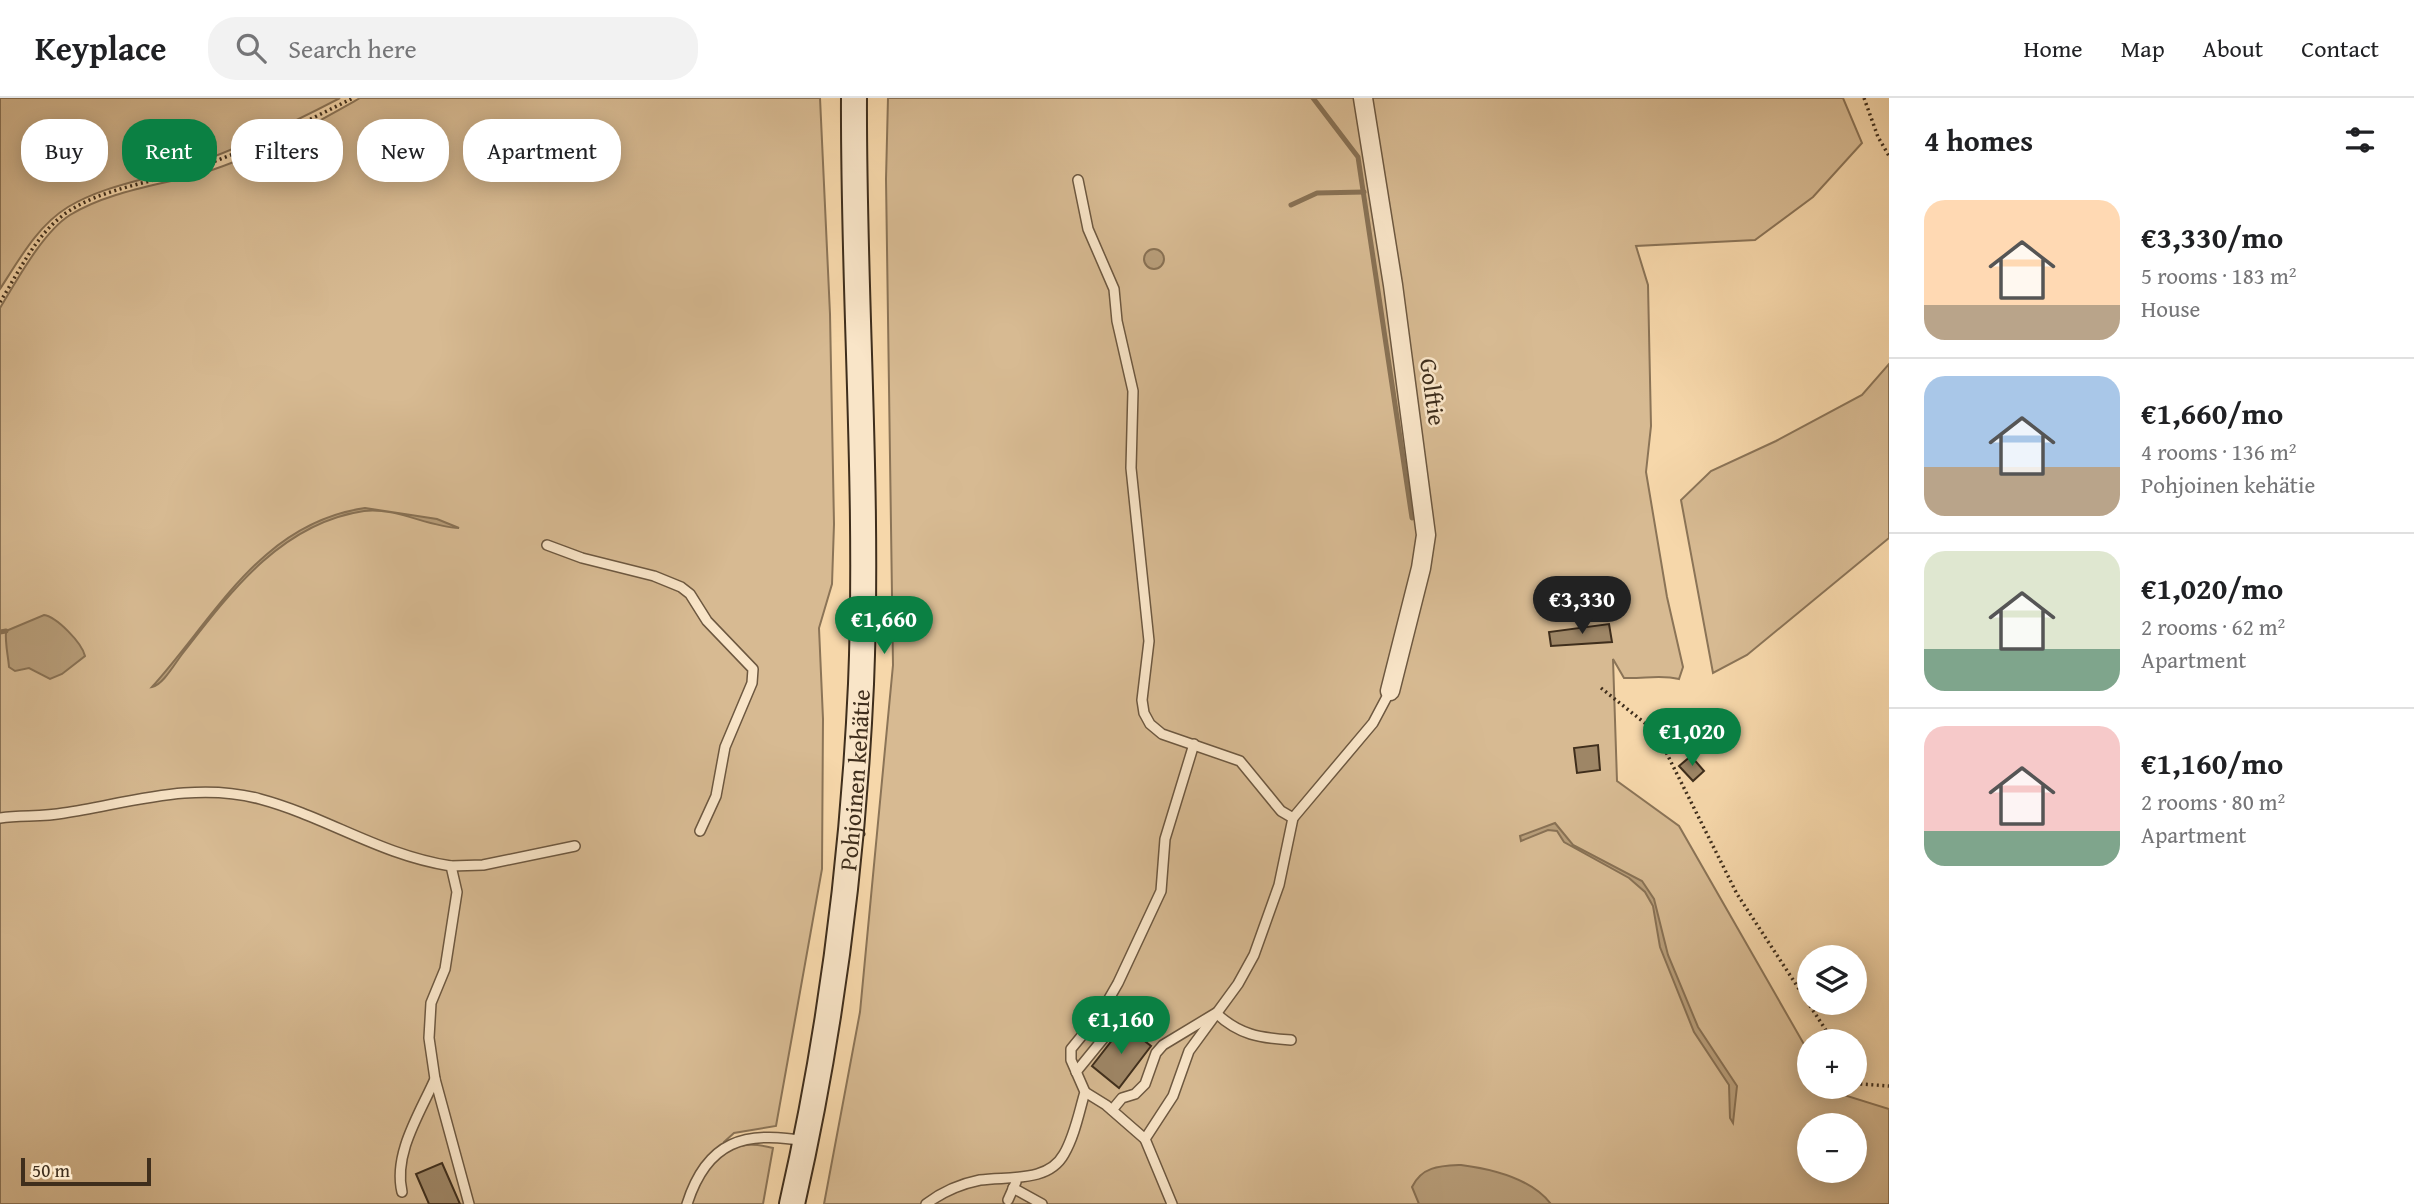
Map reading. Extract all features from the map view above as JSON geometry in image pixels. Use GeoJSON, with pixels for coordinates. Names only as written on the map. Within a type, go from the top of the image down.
{"type":"FeatureCollection","features":[{"type":"Feature","properties":{"kind":"main road","name":"Pohjoinen kehätie"},"geometry":{"type":"LineString","coordinates":[[792,1204],[824,1049],[842,923],[853,819],[861,683],[861,489],[854,98]]}},
{"type":"Feature","properties":{"kind":"street","name":"Golftie"},"geometry":{"type":"LineString","coordinates":[[1363,98],[1400,338],[1426,535],[1421,568],[1390,691]]}},
{"type":"Feature","properties":{"kind":"lane"},"geometry":{"type":"LineString","coordinates":[[1078,180],[1088,229],[1114,289],[1117,321],[1133,391],[1131,468],[1149,641],[1142,700],[1144,713],[1150,724],[1162,734],[1240,761],[1281,811],[1293,818]]}},
{"type":"Feature","properties":{"kind":"lane"},"geometry":{"type":"LineString","coordinates":[[547,545],[582,558],[654,576],[681,587],[690,594],[707,621],[753,669],[752,683],[725,747],[716,796],[701,831]]}},
{"type":"Feature","properties":{"kind":"lane"},"geometry":{"type":"LineString","coordinates":[[1145,1139],[1173,1096],[1189,1051],[1254,955],[1279,885],[1293,818],[1317,785],[1373,723],[1390,691]]}},
{"type":"Feature","properties":{"kind":"lane"},"geometry":{"type":"LineString","coordinates":[[1168,1202],[1145,1139],[1112,1110],[1085,1092],[1076,1072],[1071,1049],[1101,1011],[1118,983],[1161,891],[1165,839],[1194,744]]}},
{"type":"Feature","properties":{"kind":"lane"},"geometry":{"type":"LineString","coordinates":[[0,818],[47,816],[147,795],[198,792],[259,799],[389,851],[420,861],[452,866],[484,865],[575,846]]}},
{"type":"Feature","properties":{"kind":"lane"},"geometry":{"type":"LineString","coordinates":[[452,866],[457,892],[445,970],[431,1003],[429,1038],[435,1079],[469,1204]]}},
{"type":"Feature","properties":{"kind":"lane"},"geometry":{"type":"LineString","coordinates":[[1216,1013],[1240,1032],[1256,1037],[1291,1040]]}},
{"type":"Feature","properties":{"kind":"lane"},"geometry":{"type":"LineString","coordinates":[[1112,1110],[1122,1098],[1140,1090],[1156,1053],[1163,1045],[1216,1013]]}},
{"type":"Feature","properties":{"kind":"lane"},"geometry":{"type":"LineString","coordinates":[[1076,1072],[1107,1034]]}},
{"type":"Feature","properties":{"kind":"lane"},"geometry":{"type":"LineString","coordinates":[[402,1192],[399,1179],[403,1156],[435,1079]]}},
{"type":"Feature","properties":{"kind":"lane"},"geometry":{"type":"LineString","coordinates":[[926,1204],[955,1187],[979,1181],[1017,1178],[1041,1173],[1053,1167],[1063,1155],[1085,1092]]}},
{"type":"Feature","properties":{"kind":"lane"},"geometry":{"type":"LineString","coordinates":[[687,1204],[700,1174],[714,1155],[726,1146],[754,1136],[775,1135],[806,1141]]}},
{"type":"Feature","properties":{"kind":"lane"},"geometry":{"type":"LineString","coordinates":[[1009,1200],[1017,1178]]}},
{"type":"Feature","properties":{"kind":"lane"},"geometry":{"type":"LineString","coordinates":[[1013,1188],[1042,1204]]}},
{"type":"Feature","properties":{"kind":"path"},"geometry":{"type":"LineString","coordinates":[[0,302],[38,240],[67,212],[104,195],[193,169],[266,141],[353,98]]}},
{"type":"Feature","properties":{"kind":"path"},"geometry":{"type":"LineString","coordinates":[[1864,98],[1889,156]]}},
{"type":"Feature","properties":{"kind":"path"},"geometry":{"type":"LineString","coordinates":[[1601,688],[1656,732],[1737,894],[1825,1029]]}},
{"type":"Feature","properties":{"kind":"path"},"geometry":{"type":"LineString","coordinates":[[1867,1084],[1889,1086]]}},
{"type":"Feature","properties":{"kind":"shaded area"},"geometry":{"type":"Polygon","coordinates":[[[0,98],[340,98],[298,119],[231,119],[231,150],[217,155],[217,119],[122,119],[122,182],[130,182],[83,199],[57,215],[38,234],[0,289],[0,98]]]}},
{"type":"Feature","properties":{"kind":"shaded area"},"geometry":{"type":"Polygon","coordinates":[[[360,98],[820,98],[830,314],[834,524],[832,584],[819,628],[823,719],[822,869],[776,1126],[734,1133],[724,1142],[723,1155],[746,1145],[773,1148],[763,1204],[0,1204],[0,308],[22,271],[50,233],[70,215],[104,199],[166,182],[217,182],[217,168],[231,163],[231,182],[343,182],[343,119],[321,119],[360,98]]]}},
{"type":"Feature","properties":{"kind":"shaded area"},"geometry":{"type":"Polygon","coordinates":[[[888,98],[1843,98],[1862,143],[1813,197],[1755,240],[1636,246],[1648,285],[1651,426],[1646,472],[1667,597],[1683,667],[1679,679],[1624,678],[1613,659],[1617,781],[1679,826],[1797,1032],[1797,1099],[1857,1099],[1889,1109],[1889,1204],[824,1204],[860,1012],[893,665],[886,179],[888,98]]]}},
{"type":"Feature","properties":{"kind":"shaded area"},"geometry":{"type":"Polygon","coordinates":[[[1154,249],[1161,252],[1164,259],[1161,266],[1154,269],[1147,266],[1144,259],[1147,252],[1154,249]]]}},
{"type":"Feature","properties":{"kind":"shaded area"},"geometry":{"type":"Polygon","coordinates":[[[1889,364],[1889,538],[1747,655],[1713,673],[1681,500],[1711,471],[1776,441],[1862,395],[1889,364]]]}},
{"type":"Feature","properties":{"kind":"shaded area"},"geometry":{"type":"Polygon","coordinates":[[[365,508],[437,519],[459,528],[400,514],[364,511],[335,518],[308,530],[283,545],[240,584],[165,678],[152,687],[220,603],[269,553],[297,532],[329,517],[365,508]]]}},
{"type":"Feature","properties":{"kind":"shaded area"},"geometry":{"type":"Polygon","coordinates":[[[44,615],[68,631],[85,656],[62,674],[50,679],[29,668],[15,671],[9,667],[6,645],[6,631],[44,615]]]}},
{"type":"Feature","properties":{"kind":"shaded area"},"geometry":{"type":"Polygon","coordinates":[[[1555,823],[1573,845],[1642,881],[1654,899],[1668,955],[1698,1027],[1737,1086],[1733,1123],[1730,1118],[1729,1085],[1694,1032],[1660,947],[1653,906],[1645,892],[1629,878],[1564,842],[1557,831],[1548,830],[1521,841],[1520,836],[1555,823]]]}},
{"type":"Feature","properties":{"kind":"shaded area"},"geometry":{"type":"Polygon","coordinates":[[[1461,1165],[1498,1172],[1522,1181],[1551,1204],[1419,1204],[1412,1187],[1421,1175],[1432,1168],[1461,1165]]]}},
{"type":"Feature","properties":{"kind":"building"},"geometry":{"type":"Polygon","coordinates":[[[1609,624],[1612,642],[1551,646],[1549,632],[1609,624]]]}},
{"type":"Feature","properties":{"kind":"building"},"geometry":{"type":"Polygon","coordinates":[[[1598,745],[1600,770],[1577,773],[1574,748],[1598,745]]]}},
{"type":"Feature","properties":{"kind":"building"},"geometry":{"type":"Polygon","coordinates":[[[1691,756],[1704,771],[1693,781],[1679,766],[1691,756]]]}},
{"type":"Feature","properties":{"kind":"building"},"geometry":{"type":"Polygon","coordinates":[[[1124,1025],[1151,1046],[1119,1088],[1092,1066],[1124,1025]]]}},
{"type":"Feature","properties":{"kind":"building"},"geometry":{"type":"Polygon","coordinates":[[[442,1163],[460,1204],[429,1204],[416,1174],[442,1163]]]}},
{"type":"Feature","properties":{"kind":"waterway"},"geometry":{"type":"LineString","coordinates":[[1313,98],[1358,157],[1412,518]]}},
{"type":"Feature","properties":{"kind":"waterway"},"geometry":{"type":"LineString","coordinates":[[1291,205],[1317,193],[1364,192]]}},
{"type":"Feature","properties":{"kind":"waterway"},"geometry":{"type":"LineString","coordinates":[[0,632],[6,631]]}}]}
